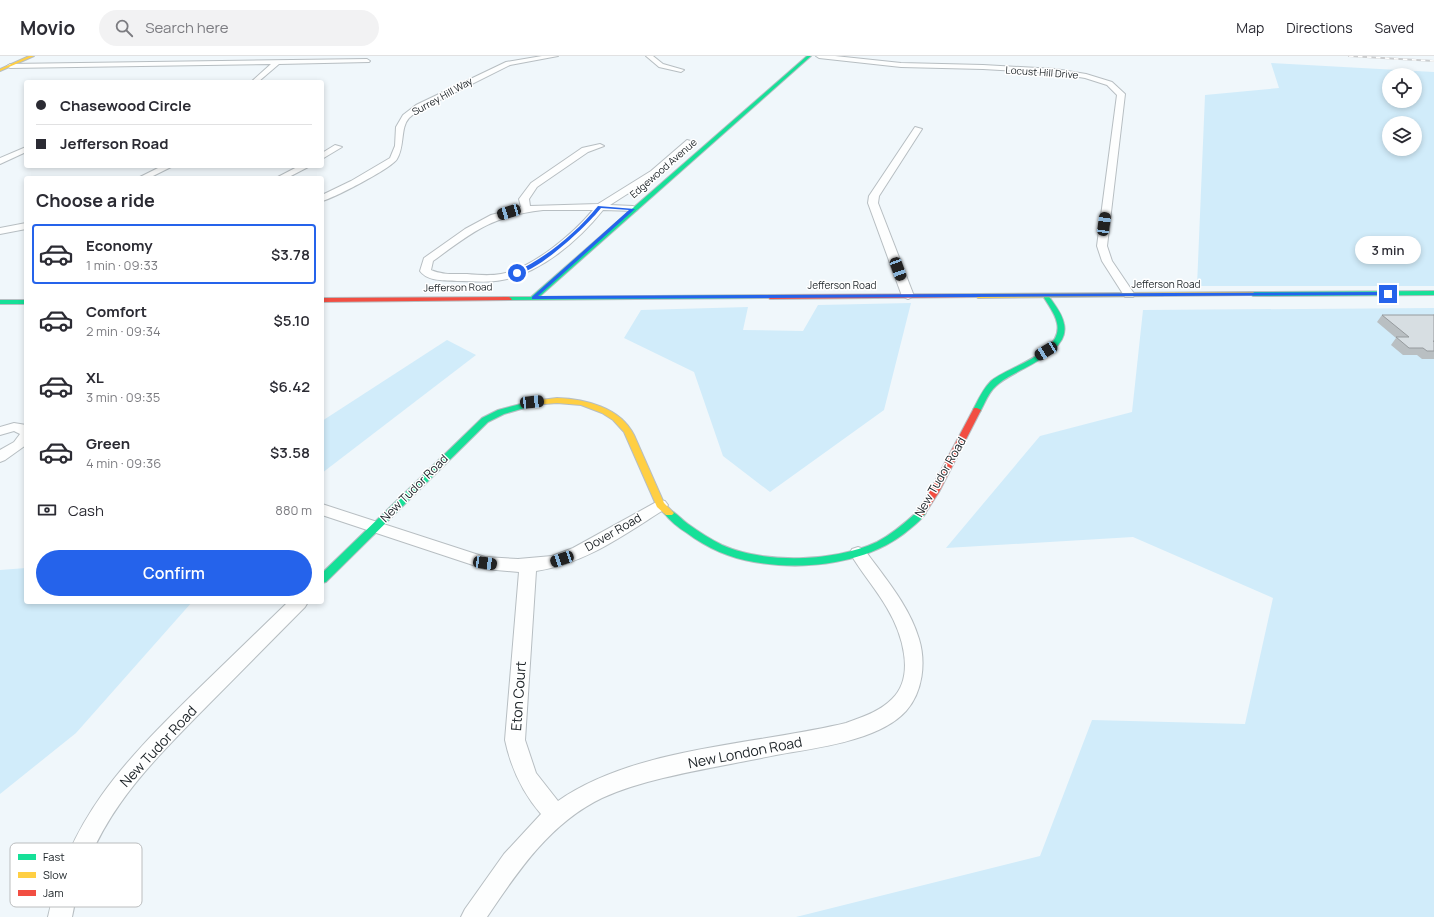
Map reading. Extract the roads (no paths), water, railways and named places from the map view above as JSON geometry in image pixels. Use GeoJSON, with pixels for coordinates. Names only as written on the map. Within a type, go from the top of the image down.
{"type":"FeatureCollection","features":[{"type":"Feature","properties":{"kind":"street"},"geometry":{"type":"LineString","coordinates":[[0,70],[32,56]]}},
{"type":"Feature","properties":{"kind":"street","name":"Surrey Hill Way"},"geometry":{"type":"LineString","coordinates":[[324,197],[354,183],[393,159],[399,146],[400,126],[406,117],[419,107],[508,64],[555,56]]}},
{"type":"Feature","properties":{"kind":"street"},"geometry":{"type":"LineString","coordinates":[[649,56],[661,66],[681,70]]}},
{"type":"Feature","properties":{"kind":"street","name":"Edgewood Avenue"},"geometry":{"type":"LineString","coordinates":[[534,298],[633,209],[809,56]]}},
{"type":"Feature","properties":{"kind":"street","name":"Locust Hill Drive"},"geometry":{"type":"LineString","coordinates":[[819,56],[900,65],[1067,72],[1097,78],[1116,87],[1121,94],[1102,246],[1107,261],[1128,295]]}},
{"type":"Feature","properties":{"kind":"street"},"geometry":{"type":"LineString","coordinates":[[10,66],[367,61]]}},
{"type":"Feature","properties":{"kind":"street"},"geometry":{"type":"LineString","coordinates":[[256,80],[278,62]]}},
{"type":"Feature","properties":{"kind":"street"},"geometry":{"type":"LineString","coordinates":[[908,296],[873,203],[874,196],[918,129]]}},
{"type":"Feature","properties":{"kind":"street"},"geometry":{"type":"LineString","coordinates":[[633,209],[600,207],[526,209],[500,215],[487,221],[428,260],[425,271],[438,277],[464,278],[496,278],[517,273],[539,262],[587,222],[600,207],[654,172],[690,142]]}},
{"type":"Feature","properties":{"kind":"street"},"geometry":{"type":"LineString","coordinates":[[526,209],[525,196],[534,185],[585,150],[600,146]]}},
{"type":"Feature","properties":{"kind":"street"},"geometry":{"type":"LineString","coordinates":[[324,156],[338,148]]}},
{"type":"Feature","properties":{"kind":"street"},"geometry":{"type":"LineString","coordinates":[[0,162],[24,150]]}},
{"type":"Feature","properties":{"kind":"street"},"geometry":{"type":"LineString","coordinates":[[146,176],[164,168]]}},
{"type":"Feature","properties":{"kind":"street"},"geometry":{"type":"LineString","coordinates":[[284,176],[302,168]]}},
{"type":"Feature","properties":{"kind":"street"},"geometry":{"type":"LineString","coordinates":[[0,231],[24,226]]}},
{"type":"Feature","properties":{"kind":"street","name":"Jefferson Road"},"geometry":{"type":"LineString","coordinates":[[324,300],[1434,293]]}},
{"type":"Feature","properties":{"kind":"street","name":"New Tudor Road"},"geometry":{"type":"LineString","coordinates":[[324,577],[472,431],[498,412],[514,406],[532,402],[564,400],[581,402],[608,411],[619,419],[626,428],[660,505],[680,524],[699,537],[739,555],[765,560],[813,560],[858,553],[890,539],[918,517],[934,492],[988,390],[1004,376],[1046,351],[1059,341],[1061,334],[1060,325],[1046,296]]}},
{"type":"Feature","properties":{"kind":"street"},"geometry":{"type":"LineString","coordinates":[[0,302],[24,302]]}},
{"type":"Feature","properties":{"kind":"street"},"geometry":{"type":"LineString","coordinates":[[0,431],[14,427],[23,429],[24,431]]}},
{"type":"Feature","properties":{"kind":"street"},"geometry":{"type":"LineString","coordinates":[[0,457],[19,445],[24,437]]}},
{"type":"Feature","properties":{"kind":"street","name":"Dover Road"},"geometry":{"type":"LineString","coordinates":[[324,510],[485,563],[506,566],[528,566],[553,562],[570,556],[660,505]]}},
{"type":"Feature","properties":{"kind":"street","name":"New London Road"},"geometry":{"type":"LineString","coordinates":[[473,917],[525,846],[555,814],[578,800],[618,782],[666,768],[829,736],[860,727],[884,716],[898,706],[905,697],[913,677],[913,653],[910,639],[897,609],[858,553]]}},
{"type":"Feature","properties":{"kind":"street","name":"Eton Court"},"geometry":{"type":"LineString","coordinates":[[528,566],[515,740],[519,760],[528,782],[555,814]]}},
{"type":"Feature","properties":{"kind":"street","name":"New Tudor Road"},"geometry":{"type":"LineString","coordinates":[[83,843],[104,807],[148,752],[297,604]]}},
{"type":"Feature","properties":{"kind":"street","name":"New Tudor Road"},"geometry":{"type":"LineString","coordinates":[[60,917],[62,907]]}},
{"type":"Feature","properties":{"kind":"railway"},"geometry":{"type":"LineString","coordinates":[[1349,56],[1434,61]]}}]}
